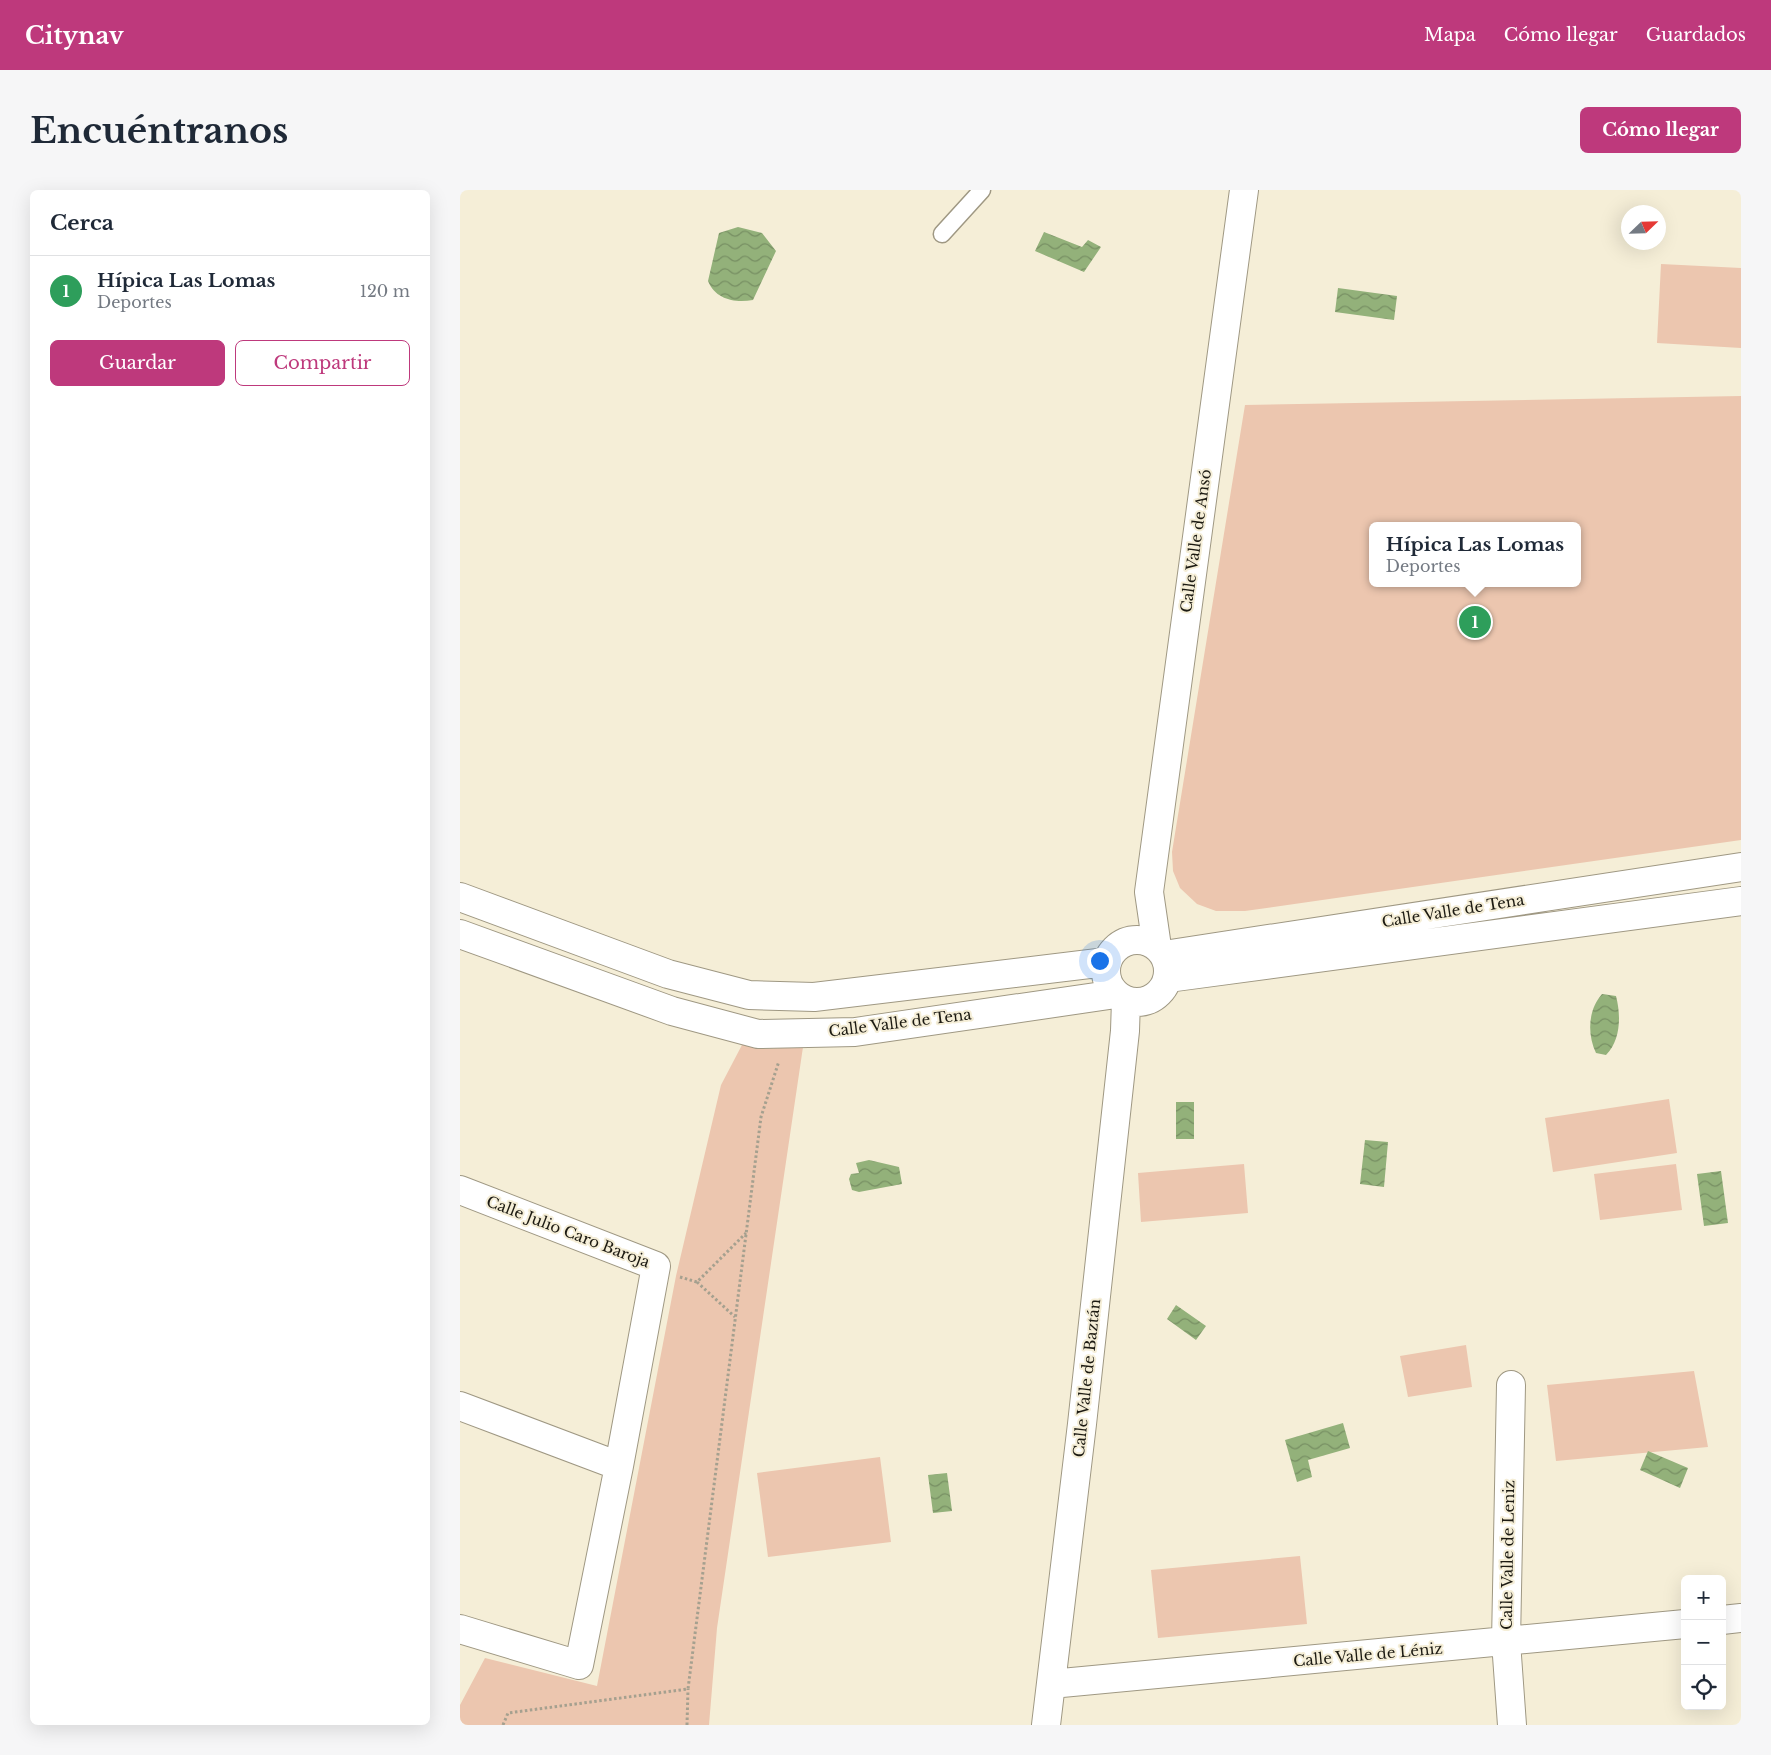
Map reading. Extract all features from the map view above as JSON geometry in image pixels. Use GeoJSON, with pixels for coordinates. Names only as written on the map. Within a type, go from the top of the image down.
{"type":"FeatureCollection","features":[{"type":"Feature","properties":{"kind":"street","name":"Calle Valle de Ansó"},"geometry":{"type":"LineString","coordinates":[[1163,960],[1149,892],[1244,190]]}},
{"type":"Feature","properties":{"kind":"street","name":"Calle Valle de Tena"},"geometry":{"type":"LineString","coordinates":[[1163,960],[1741,867]]}},
{"type":"Feature","properties":{"kind":"street","name":"Calle Valle de Ansó"},"geometry":{"type":"LineString","coordinates":[[1113,954],[1149,892]]}},
{"type":"Feature","properties":{"kind":"street"},"geometry":{"type":"LineString","coordinates":[[460,897],[668,974],[749,995],[814,997],[1113,954],[1138,939],[1163,960],[1163,988],[1156,996],[1129,999],[1106,980],[1113,954]]}},
{"type":"Feature","properties":{"kind":"street","name":"Calle Valle de Tena"},"geometry":{"type":"LineString","coordinates":[[1163,960],[1741,901]]}},
{"type":"Feature","properties":{"kind":"street","name":"Calle Valle de Tena"},"geometry":{"type":"LineString","coordinates":[[460,934],[672,1011],[758,1034],[855,1032],[1129,999]]}},
{"type":"Feature","properties":{"kind":"street","name":"Calle Valle de Baztán"},"geometry":{"type":"LineString","coordinates":[[1046,1725],[1129,999]]}},
{"type":"Feature","properties":{"kind":"street","name":"Calle Julio Caro Baroja"},"geometry":{"type":"LineString","coordinates":[[460,1190],[656,1266],[619,1466],[579,1665],[460,1629]]}},
{"type":"Feature","properties":{"kind":"street","name":"Calle Valle de Leniz"},"geometry":{"type":"LineString","coordinates":[[1511,1385],[1506,1642],[1512,1725]]}},
{"type":"Feature","properties":{"kind":"street"},"geometry":{"type":"LineString","coordinates":[[460,1406],[619,1466]]}},
{"type":"Feature","properties":{"kind":"street"},"geometry":{"type":"LineString","coordinates":[[1726,1620],[1741,1618]]}},
{"type":"Feature","properties":{"kind":"street","name":"Calle Valle de Léniz"},"geometry":{"type":"LineString","coordinates":[[1051,1684],[1681,1624]]}},
{"type":"Feature","properties":{"kind":"lane"},"geometry":{"type":"LineString","coordinates":[[942,234],[982,190]]}},
{"type":"Feature","properties":{"kind":"path"},"geometry":{"type":"LineString","coordinates":[[687,1725],[688,1689],[761,1117],[769,1086],[791,1033]]}},
{"type":"Feature","properties":{"kind":"path"},"geometry":{"type":"LineString","coordinates":[[697,1282],[746,1232]]}},
{"type":"Feature","properties":{"kind":"path"},"geometry":{"type":"LineString","coordinates":[[656,1266],[676,1276],[697,1282],[735,1317]]}},
{"type":"Feature","properties":{"kind":"path"},"geometry":{"type":"LineString","coordinates":[[503,1725],[508,1713],[688,1689]]}},
{"type":"Feature","properties":{"kind":"shaded area"},"geometry":{"type":"Polygon","coordinates":[[[1661,264],[1741,268],[1741,348],[1657,343],[1661,264]]]}},
{"type":"Feature","properties":{"kind":"shaded area"},"geometry":{"type":"Polygon","coordinates":[[[1741,396],[1741,840],[1245,911],[1216,911],[1197,904],[1180,888],[1173,871],[1172,852],[1245,405],[1741,396]]]}},
{"type":"Feature","properties":{"kind":"shaded area"},"geometry":{"type":"Polygon","coordinates":[[[743,1043],[762,1049],[803,1047],[717,1628],[709,1725],[460,1725],[460,1705],[485,1658],[597,1686],[676,1276],[721,1085],[743,1043]]]}},
{"type":"Feature","properties":{"kind":"shaded area"},"geometry":{"type":"Polygon","coordinates":[[[1669,1099],[1677,1153],[1553,1172],[1545,1118],[1669,1099]]]}},
{"type":"Feature","properties":{"kind":"shaded area"},"geometry":{"type":"Polygon","coordinates":[[[1244,1164],[1248,1213],[1141,1222],[1138,1173],[1244,1164]]]}},
{"type":"Feature","properties":{"kind":"shaded area"},"geometry":{"type":"Polygon","coordinates":[[[1676,1164],[1682,1210],[1600,1220],[1594,1174],[1676,1164]]]}},
{"type":"Feature","properties":{"kind":"shaded area"},"geometry":{"type":"Polygon","coordinates":[[[1466,1345],[1472,1387],[1408,1397],[1400,1356],[1466,1345]]]}},
{"type":"Feature","properties":{"kind":"shaded area"},"geometry":{"type":"Polygon","coordinates":[[[1694,1371],[1708,1447],[1556,1461],[1547,1385],[1694,1371]]]}},
{"type":"Feature","properties":{"kind":"shaded area"},"geometry":{"type":"Polygon","coordinates":[[[880,1457],[891,1542],[768,1557],[757,1473],[880,1457]]]}},
{"type":"Feature","properties":{"kind":"shaded area"},"geometry":{"type":"Polygon","coordinates":[[[1300,1556],[1307,1624],[1158,1638],[1151,1570],[1300,1556]]]}},
{"type":"Feature","properties":{"kind":"water"},"geometry":{"type":"Polygon","coordinates":[[[738,227],[762,233],[776,251],[753,300],[727,299],[716,292],[708,281],[719,233],[738,227]]]}},
{"type":"Feature","properties":{"kind":"water"},"geometry":{"type":"Polygon","coordinates":[[[1044,232],[1082,247],[1088,240],[1101,247],[1084,272],[1035,251],[1044,232]]]}},
{"type":"Feature","properties":{"kind":"water"},"geometry":{"type":"Polygon","coordinates":[[[1338,288],[1397,296],[1394,320],[1335,312],[1338,288]]]}},
{"type":"Feature","properties":{"kind":"water"},"geometry":{"type":"Polygon","coordinates":[[[1602,994],[1616,996],[1619,1011],[1615,1042],[1606,1055],[1596,1053],[1590,1030],[1594,1007],[1602,994]]]}},
{"type":"Feature","properties":{"kind":"water"},"geometry":{"type":"Polygon","coordinates":[[[1176,1102],[1194,1102],[1194,1139],[1176,1139],[1176,1102]]]}},
{"type":"Feature","properties":{"kind":"water"},"geometry":{"type":"Polygon","coordinates":[[[1365,1140],[1388,1142],[1384,1187],[1360,1184],[1365,1140]]]}},
{"type":"Feature","properties":{"kind":"water"},"geometry":{"type":"Polygon","coordinates":[[[869,1160],[899,1167],[902,1184],[859,1192],[852,1190],[849,1179],[851,1174],[859,1173],[856,1163],[869,1160]]]}},
{"type":"Feature","properties":{"kind":"water"},"geometry":{"type":"Polygon","coordinates":[[[1721,1171],[1728,1223],[1704,1226],[1697,1174],[1721,1171]]]}},
{"type":"Feature","properties":{"kind":"water"},"geometry":{"type":"Polygon","coordinates":[[[1176,1305],[1206,1326],[1196,1340],[1167,1319],[1176,1305]]]}},
{"type":"Feature","properties":{"kind":"water"},"geometry":{"type":"Polygon","coordinates":[[[1343,1423],[1350,1448],[1308,1460],[1312,1477],[1297,1482],[1285,1440],[1343,1423]]]}},
{"type":"Feature","properties":{"kind":"water"},"geometry":{"type":"Polygon","coordinates":[[[1648,1451],[1688,1468],[1680,1488],[1640,1470],[1648,1451]]]}},
{"type":"Feature","properties":{"kind":"water"},"geometry":{"type":"Polygon","coordinates":[[[947,1473],[952,1511],[933,1513],[928,1475],[947,1473]]]}},
{"type":"Feature","properties":{"kind":"place","name":"Hípica Las Lomas"},"geometry":{"type":"Point","coordinates":[1475,622]}}]}
